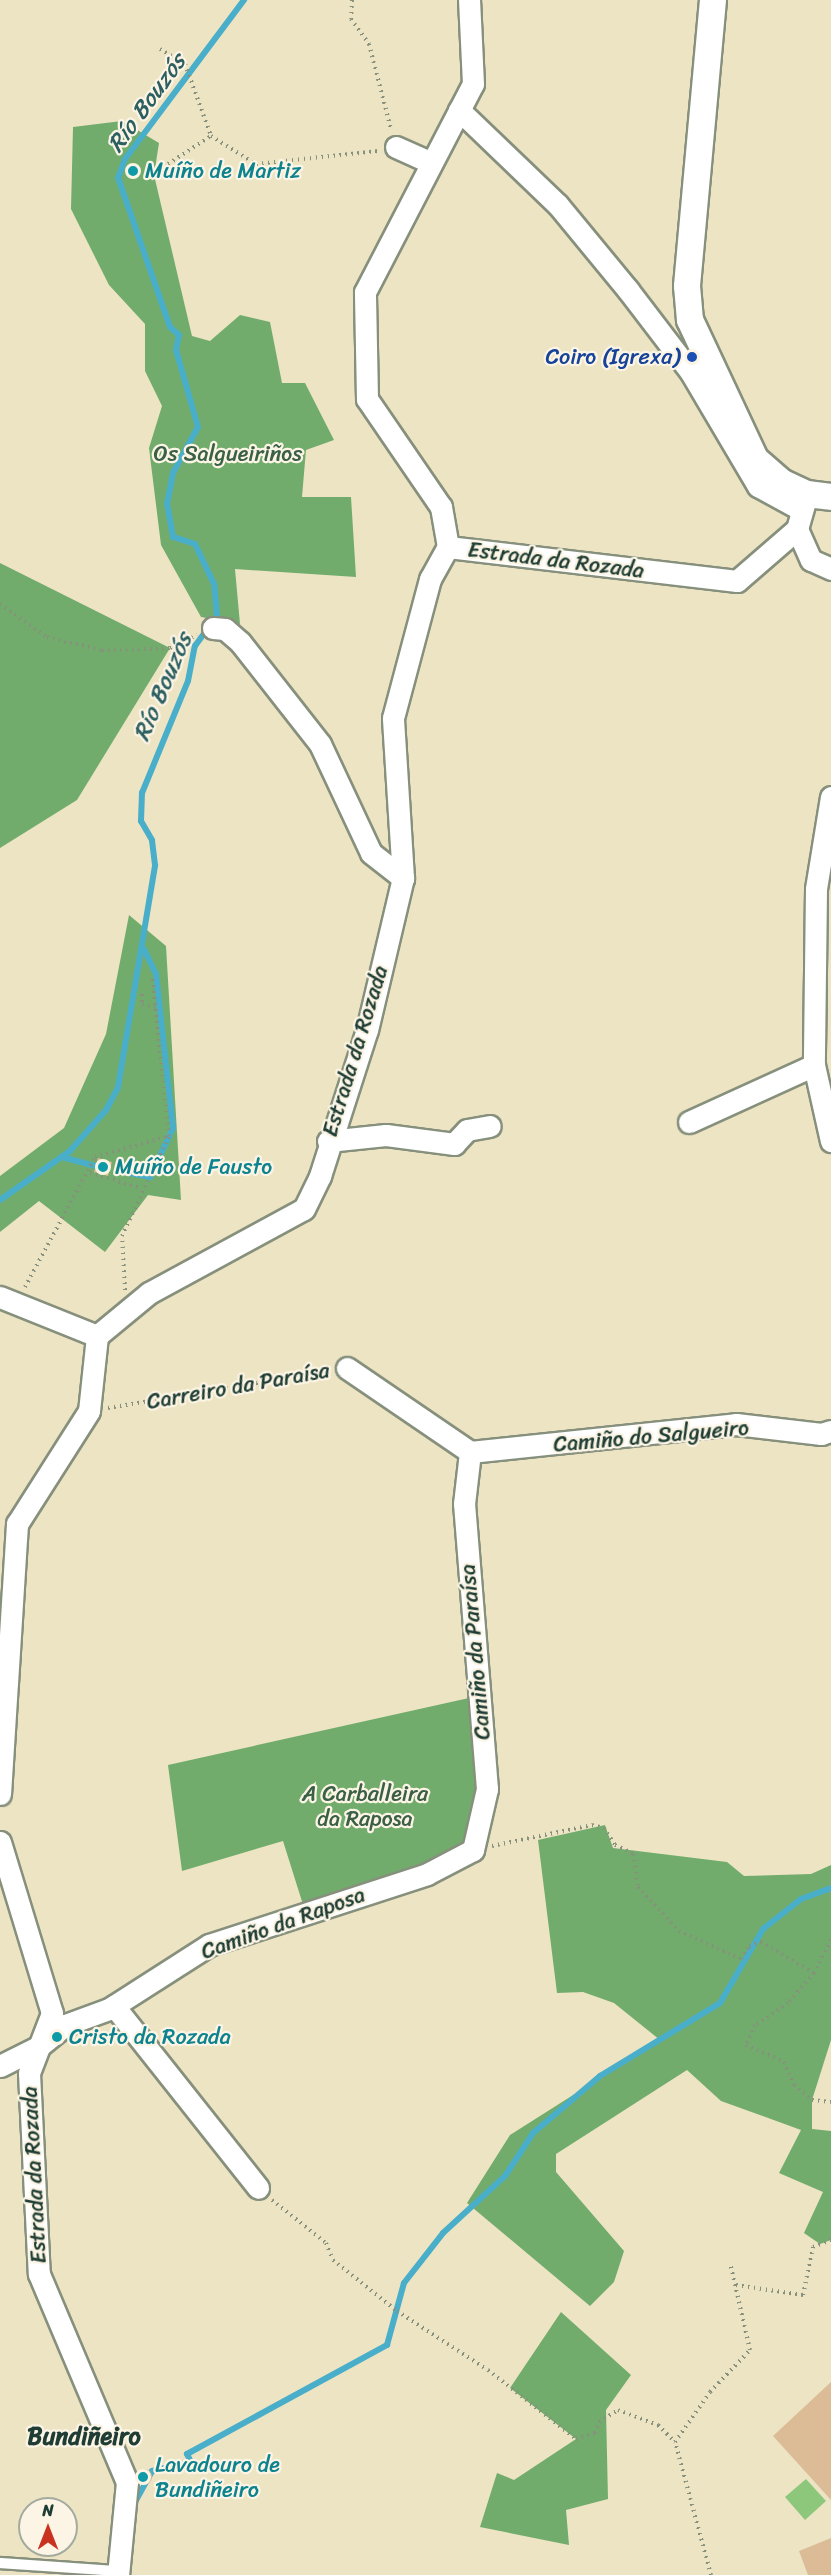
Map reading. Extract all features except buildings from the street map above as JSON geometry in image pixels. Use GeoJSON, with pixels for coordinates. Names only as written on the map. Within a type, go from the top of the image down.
{"type":"FeatureCollection","features":[{"type":"Feature","properties":{"kind":"street"},"geometry":{"type":"LineString","coordinates":[[448,547],[441,507],[366,399],[365,292],[430,162],[473,84],[469,0]]}},
{"type":"Feature","properties":{"kind":"street"},"geometry":{"type":"LineString","coordinates":[[713,0],[687,286],[690,321],[755,459],[809,507],[811,560],[831,569]]}},
{"type":"Feature","properties":{"kind":"street"},"geometry":{"type":"LineString","coordinates":[[459,110],[558,205],[628,290],[690,371],[758,486],[809,507]]}},
{"type":"Feature","properties":{"kind":"street"},"geometry":{"type":"LineString","coordinates":[[396,147],[430,162]]}},
{"type":"Feature","properties":{"kind":"street","name":"Estrada da Rozada"},"geometry":{"type":"LineString","coordinates":[[97,1336],[132,1308],[304,1209],[366,1030],[403,878],[393,718],[430,579],[448,547],[737,581],[809,507]]}},
{"type":"Feature","properties":{"kind":"street"},"geometry":{"type":"LineString","coordinates":[[206,631],[225,629],[240,642],[320,744],[371,853],[403,878]]}},
{"type":"Feature","properties":{"kind":"street"},"geometry":{"type":"LineString","coordinates":[[831,797],[816,889],[814,1065],[831,1141]]}},
{"type":"Feature","properties":{"kind":"street"},"geometry":{"type":"LineString","coordinates":[[689,1122],[814,1065]]}},
{"type":"Feature","properties":{"kind":"street"},"geometry":{"type":"LineString","coordinates":[[328,1141],[386,1135],[454,1144],[467,1130],[490,1126]]}},
{"type":"Feature","properties":{"kind":"street"},"geometry":{"type":"LineString","coordinates":[[0,1794],[17,1524],[89,1411],[97,1336],[8,1300]]}},
{"type":"Feature","properties":{"kind":"street","name":"Carreiro da Paraísa"},"geometry":{"type":"LineString","coordinates":[[347,1368],[470,1452]]}},
{"type":"Feature","properties":{"kind":"street","name":"Camiño do Salgueiro"},"geometry":{"type":"LineString","coordinates":[[470,1452],[736,1424],[821,1434],[831,1431]]}},
{"type":"Feature","properties":{"kind":"street","name":"Camiño da Paraísa"},"geometry":{"type":"LineString","coordinates":[[470,1452],[465,1516],[487,1789],[473,1850]]}},
{"type":"Feature","properties":{"kind":"street","name":"Estrada da Rozada"},"geometry":{"type":"LineString","coordinates":[[0,1842],[52,2013],[29,2073],[39,2274],[127,2482],[118,2573]]}},
{"type":"Feature","properties":{"kind":"street","name":"Camiño da Raposa"},"geometry":{"type":"LineString","coordinates":[[0,2066],[38,2047],[65,2025],[114,2006],[209,1946],[427,1874],[473,1850]]}},
{"type":"Feature","properties":{"kind":"street"},"geometry":{"type":"LineString","coordinates":[[114,2006],[258,2188]]}},
{"type":"Feature","properties":{"kind":"lane"},"geometry":{"type":"LineString","coordinates":[[0,2563],[118,2573]]}},
{"type":"Feature","properties":{"kind":"path"},"geometry":{"type":"LineString","coordinates":[[160,49],[185,64],[211,136],[256,164],[333,159],[396,147],[369,44],[351,19],[352,0]]}},
{"type":"Feature","properties":{"kind":"path"},"geometry":{"type":"LineString","coordinates":[[139,168],[168,165],[211,136]]}},
{"type":"Feature","properties":{"kind":"path"},"geometry":{"type":"LineString","coordinates":[[0,604],[47,637],[102,650],[170,648],[206,631]]}},
{"type":"Feature","properties":{"kind":"path"},"geometry":{"type":"LineString","coordinates":[[132,1308],[120,1278],[122,1236],[142,1185],[169,1136],[152,975]]}},
{"type":"Feature","properties":{"kind":"path"},"geometry":{"type":"LineString","coordinates":[[142,994],[142,1005],[156,1008]]}},
{"type":"Feature","properties":{"kind":"path"},"geometry":{"type":"LineString","coordinates":[[8,1300],[90,1172],[95,1157],[169,1136]]}},
{"type":"Feature","properties":{"kind":"path"},"geometry":{"type":"LineString","coordinates":[[90,1172],[142,1185]]}},
{"type":"Feature","properties":{"kind":"path","name":"Carreiro da Paraísa"},"geometry":{"type":"LineString","coordinates":[[89,1411],[347,1368]]}},
{"type":"Feature","properties":{"kind":"path"},"geometry":{"type":"LineString","coordinates":[[473,1850],[592,1825],[604,1828],[615,1845],[634,1854],[638,1887],[679,1931],[741,1959],[749,1946],[761,1942],[814,1973]]}},
{"type":"Feature","properties":{"kind":"path"},"geometry":{"type":"LineString","coordinates":[[831,1940],[814,1973],[788,2003],[755,2025],[746,2044],[784,2062],[794,2085],[812,2100],[831,2102]]}},
{"type":"Feature","properties":{"kind":"path"},"geometry":{"type":"LineString","coordinates":[[258,2188],[397,2311],[488,2370],[576,2439],[596,2433],[599,2422],[618,2410],[658,2425],[675,2442],[711,2575]]}},
{"type":"Feature","properties":{"kind":"path"},"geometry":{"type":"LineString","coordinates":[[736,2285],[803,2295],[813,2247],[831,2240]]}},
{"type":"Feature","properties":{"kind":"path"},"geometry":{"type":"LineString","coordinates":[[675,2442],[710,2392],[750,2350],[730,2264]]}},
{"type":"Feature","properties":{"kind":"green space","name":"Os Salgueiriños"},"geometry":{"type":"Polygon","coordinates":[[[122,121],[159,143],[154,175],[192,336],[210,341],[240,315],[270,322],[282,383],[305,383],[334,440],[306,450],[302,497],[351,497],[356,577],[235,569],[240,624],[201,617],[161,545],[149,448],[162,406],[145,371],[145,324],[109,285],[71,209],[73,127],[122,121]]]}},
{"type":"Feature","properties":{"kind":"green space"},"geometry":{"type":"Polygon","coordinates":[[[0,563],[170,648],[77,800],[0,848],[0,563]]]}},
{"type":"Feature","properties":{"kind":"green space"},"geometry":{"type":"Polygon","coordinates":[[[129,915],[166,946],[181,1200],[148,1195],[105,1252],[39,1201],[0,1232],[0,1176],[64,1128],[106,1034],[129,915]]]}},
{"type":"Feature","properties":{"kind":"green space","name":"A Carballeira da Raposa"},"geometry":{"type":"Polygon","coordinates":[[[478,1696],[487,1789],[473,1850],[305,1911],[283,1841],[182,1871],[168,1765],[478,1696]]]}},
{"type":"Feature","properties":{"kind":"green space"},"geometry":{"type":"Polygon","coordinates":[[[605,1825],[613,1848],[727,1862],[744,1876],[811,1874],[831,1865],[831,2040],[812,2100],[812,2129],[831,2131],[831,2240],[820,2244],[804,2233],[823,2192],[779,2173],[801,2130],[721,2101],[687,2070],[556,2154],[556,2172],[624,2251],[614,2282],[590,2306],[467,2203],[510,2135],[660,2040],[614,2003],[583,1992],[557,1993],[538,1840],[605,1825]]]}},
{"type":"Feature","properties":{"kind":"green space"},"geometry":{"type":"Polygon","coordinates":[[[561,2312],[631,2375],[606,2410],[608,2499],[566,2510],[569,2545],[480,2527],[497,2473],[514,2480],[576,2439],[510,2388],[561,2312]]]}},
{"type":"Feature","properties":{"kind":"green space"},"geometry":{"type":"Polygon","coordinates":[[[806,2479],[826,2501],[805,2520],[785,2497],[806,2479]]]}},
{"type":"Feature","properties":{"kind":"waterway","name":"Río Bouzós"},"geometry":{"type":"LineString","coordinates":[[0,1200],[70,1151],[106,1110],[118,1087],[155,865],[152,840],[141,821],[142,793],[188,681],[195,646],[217,616],[214,584],[195,544],[173,537],[167,504],[173,473],[198,427],[176,350],[179,335],[170,327],[118,178],[125,159],[244,0]]}},
{"type":"Feature","properties":{"kind":"waterway"},"geometry":{"type":"LineString","coordinates":[[119,1171],[150,1177],[173,1128],[156,974],[144,949]]}},
{"type":"Feature","properties":{"kind":"waterway"},"geometry":{"type":"LineString","coordinates":[[62,1157],[95,1166]]}},
{"type":"Feature","properties":{"kind":"waterway"},"geometry":{"type":"LineString","coordinates":[[135,2502],[152,2471],[191,2462],[187,2454],[387,2345],[404,2283],[443,2233],[505,2176],[533,2133],[600,2076],[720,2003],[763,1929],[801,1899],[831,1888]]}},
{"type":"Feature","properties":{"kind":"place","name":"Muíño de Martiz"},"geometry":{"type":"Point","coordinates":[133,171]}},
{"type":"Feature","properties":{"kind":"place","name":"Coiro (Igrexa)"},"geometry":{"type":"Point","coordinates":[692,357]}},
{"type":"Feature","properties":{"kind":"place","name":"Muíño de Fausto"},"geometry":{"type":"Point","coordinates":[103,1167]}},
{"type":"Feature","properties":{"kind":"place","name":"Cristo da Rozada"},"geometry":{"type":"Point","coordinates":[57,2037]}},
{"type":"Feature","properties":{"kind":"place","name":"Lavadouro de Bundiñeiro"},"geometry":{"type":"Point","coordinates":[143,2477]}},
{"type":"Feature","properties":{"kind":"district","name":"Bundiñeiro"},"geometry":{"type":"Point","coordinates":[84,2437]}}]}
